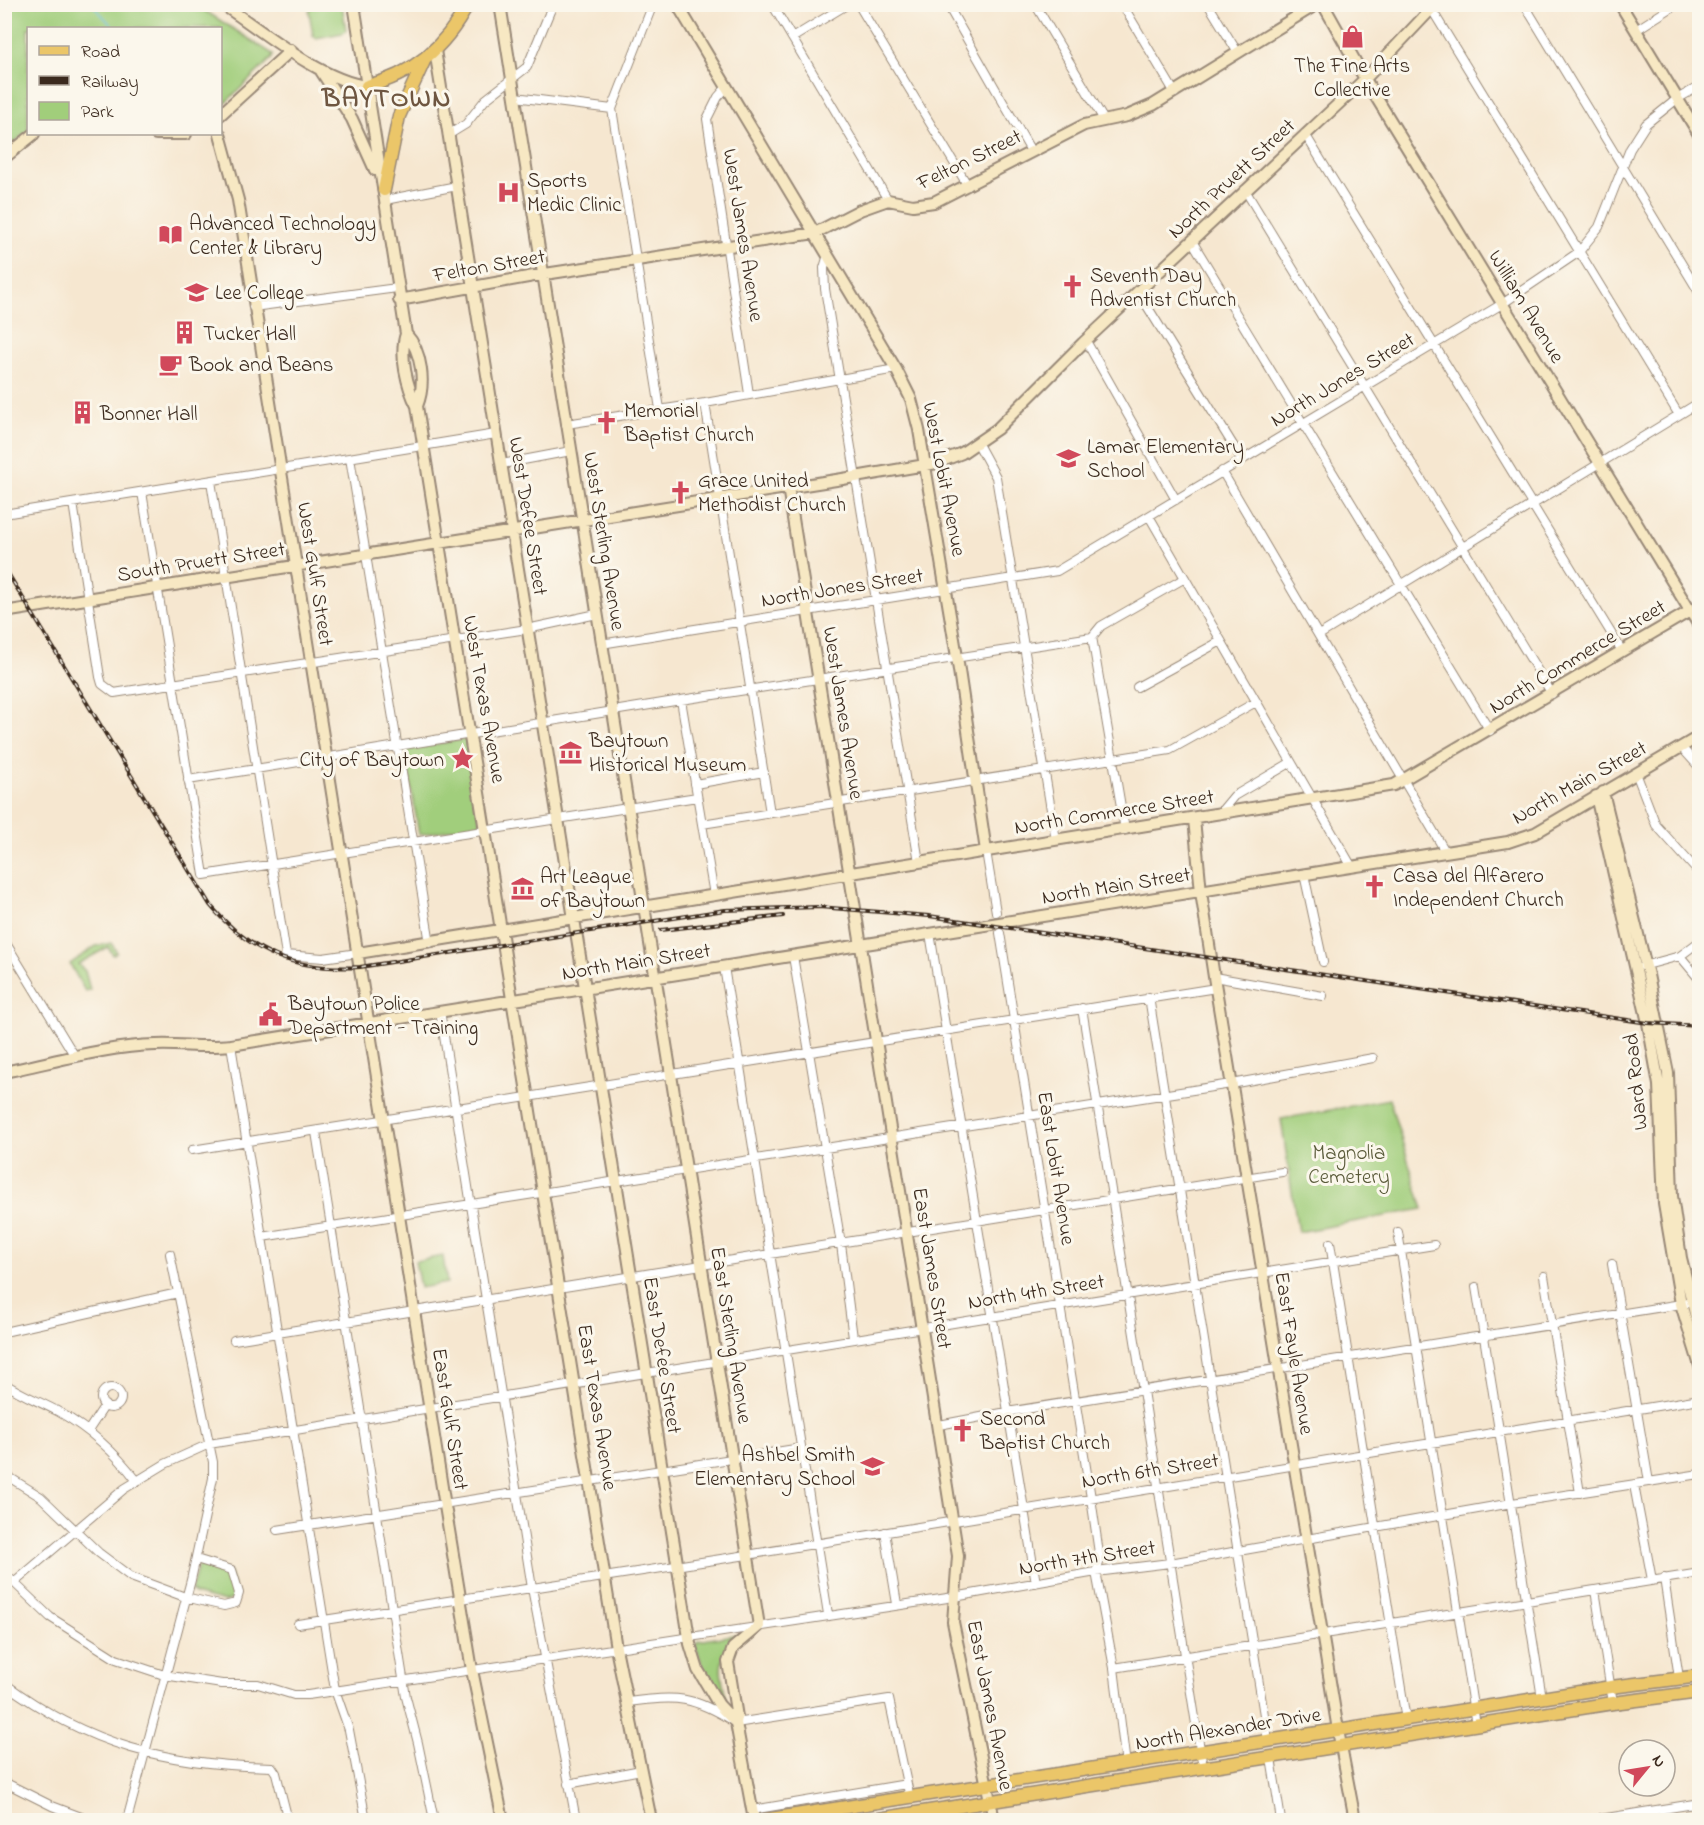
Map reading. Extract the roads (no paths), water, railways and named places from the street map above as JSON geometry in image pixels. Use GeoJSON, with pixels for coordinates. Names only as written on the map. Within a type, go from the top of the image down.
{"type":"FeatureCollection","features":[{"type":"Feature","properties":{"kind":"main road"},"geometry":{"type":"LineString","coordinates":[[367,86],[383,82],[424,61],[461,18],[468,4]]}},
{"type":"Feature","properties":{"kind":"main road"},"geometry":{"type":"LineString","coordinates":[[385,195],[399,116],[424,61]]}},
{"type":"Feature","properties":{"kind":"main road","name":"North Alexander Drive"},"geometry":{"type":"LineString","coordinates":[[764,1821],[832,1815],[910,1798],[1126,1765],[1268,1740],[1611,1687],[1700,1676]]}},
{"type":"Feature","properties":{"kind":"main road","name":"North Alexander Drive"},"geometry":{"type":"LineString","coordinates":[[872,1821],[1613,1703],[1700,1692]]}},
{"type":"Feature","properties":{"kind":"main road"},"geometry":{"type":"LineString","coordinates":[[1095,1770],[1098,1784]]}},
{"type":"Feature","properties":{"kind":"street"},"geometry":{"type":"LineString","coordinates":[[222,4],[321,70],[348,82],[367,86]]}},
{"type":"Feature","properties":{"kind":"street","name":"West Texas Avenue"},"geometry":{"type":"LineString","coordinates":[[354,4],[385,195],[399,300],[406,334],[412,341],[422,378],[422,394],[417,406],[470,736],[488,831],[512,999]]}},
{"type":"Feature","properties":{"kind":"street","name":"West Sterling Avenue"},"geometry":{"type":"LineString","coordinates":[[500,4],[654,976]]}},
{"type":"Feature","properties":{"kind":"street"},"geometry":{"type":"LineString","coordinates":[[448,135],[466,124],[485,100],[527,67],[553,4]]}},
{"type":"Feature","properties":{"kind":"street"},"geometry":{"type":"LineString","coordinates":[[653,4],[612,109],[660,409]]}},
{"type":"Feature","properties":{"kind":"street","name":"West Lobit Avenue"},"geometry":{"type":"LineString","coordinates":[[677,4],[896,369],[914,408],[957,657],[996,912]]}},
{"type":"Feature","properties":{"kind":"street"},"geometry":{"type":"LineString","coordinates":[[772,4],[888,200]]}},
{"type":"Feature","properties":{"kind":"street"},"geometry":{"type":"LineString","coordinates":[[792,38],[848,4]]}},
{"type":"Feature","properties":{"kind":"street"},"geometry":{"type":"LineString","coordinates":[[858,4],[968,186]]}},
{"type":"Feature","properties":{"kind":"street"},"geometry":{"type":"LineString","coordinates":[[947,4],[1031,151]]}},
{"type":"Feature","properties":{"kind":"street"},"geometry":{"type":"LineString","coordinates":[[1035,4],[1104,120]]}},
{"type":"Feature","properties":{"kind":"street"},"geometry":{"type":"LineString","coordinates":[[1122,4],[1175,93]]}},
{"type":"Feature","properties":{"kind":"street"},"geometry":{"type":"LineString","coordinates":[[1208,4],[1238,53]]}},
{"type":"Feature","properties":{"kind":"street","name":"Felton Street"},"geometry":{"type":"LineString","coordinates":[[399,300],[544,274],[815,233],[860,210],[888,200],[924,205],[968,186],[1084,125],[1139,113],[1238,53],[1300,9],[1317,4]]}},
{"type":"Feature","properties":{"kind":"street","name":"William Avenue"},"geometry":{"type":"LineString","coordinates":[[1323,4],[1365,79],[1700,627]]}},
{"type":"Feature","properties":{"kind":"street"},"geometry":{"type":"LineString","coordinates":[[1524,4],[1700,294]]}},
{"type":"Feature","properties":{"kind":"street"},"geometry":{"type":"LineString","coordinates":[[1620,4],[1700,136]]}},
{"type":"Feature","properties":{"kind":"street"},"geometry":{"type":"LineString","coordinates":[[1636,30],[1677,4]]}},
{"type":"Feature","properties":{"kind":"street"},"geometry":{"type":"LineString","coordinates":[[1434,7],[1579,252],[1679,415]]}},
{"type":"Feature","properties":{"kind":"street","name":"North Pruett Street"},"geometry":{"type":"LineString","coordinates":[[439,544],[925,465],[955,456],[978,444],[997,429],[1086,340],[1139,293],[1245,190],[1365,79],[1434,7]]}},
{"type":"Feature","properties":{"kind":"street"},"geometry":{"type":"LineString","coordinates":[[222,113],[291,50]]}},
{"type":"Feature","properties":{"kind":"street","name":"West Defee Street"},"geometry":{"type":"LineString","coordinates":[[435,50],[586,988]]}},
{"type":"Feature","properties":{"kind":"street"},"geometry":{"type":"LineString","coordinates":[[321,70],[356,127],[385,195],[457,186]]}},
{"type":"Feature","properties":{"kind":"street","name":"North Jones Street"},"geometry":{"type":"LineString","coordinates":[[602,644],[1057,571],[1241,458],[1365,387],[1502,304],[1579,252],[1599,227],[1630,149],[1646,124],[1677,99],[1700,86]]}},
{"type":"Feature","properties":{"kind":"street","name":"West James Avenue"},"geometry":{"type":"LineString","coordinates":[[726,88],[718,97],[707,119],[749,394]]}},
{"type":"Feature","properties":{"kind":"street"},"geometry":{"type":"LineString","coordinates":[[515,97],[612,109]]}},
{"type":"Feature","properties":{"kind":"street"},"geometry":{"type":"LineString","coordinates":[[1305,134],[1622,651]]}},
{"type":"Feature","properties":{"kind":"street"},"geometry":{"type":"LineString","coordinates":[[4,158],[33,135]]}},
{"type":"Feature","properties":{"kind":"street"},"geometry":{"type":"LineString","coordinates":[[166,135],[180,135]]}},
{"type":"Feature","properties":{"kind":"street","name":"West Gulf Street"},"geometry":{"type":"LineString","coordinates":[[220,135],[238,200],[369,1023]]}},
{"type":"Feature","properties":{"kind":"street"},"geometry":{"type":"LineString","coordinates":[[1245,190],[1552,694]]}},
{"type":"Feature","properties":{"kind":"street"},"geometry":{"type":"LineString","coordinates":[[1192,241],[1490,731]]}},
{"type":"Feature","properties":{"kind":"street"},"geometry":{"type":"LineString","coordinates":[[828,255],[824,268],[825,289],[919,862]]}},
{"type":"Feature","properties":{"kind":"street"},"geometry":{"type":"LineString","coordinates":[[254,307],[397,288]]}},
{"type":"Feature","properties":{"kind":"street"},"geometry":{"type":"LineString","coordinates":[[1139,293],[1241,458]]}},
{"type":"Feature","properties":{"kind":"street"},"geometry":{"type":"LineString","coordinates":[[1086,340],[1176,500]]}},
{"type":"Feature","properties":{"kind":"street"},"geometry":{"type":"LineString","coordinates":[[566,424],[840,381],[896,369]]}},
{"type":"Feature","properties":{"kind":"street"},"geometry":{"type":"LineString","coordinates":[[1319,635],[1700,402]]}},
{"type":"Feature","properties":{"kind":"street"},"geometry":{"type":"LineString","coordinates":[[705,403],[770,813]]}},
{"type":"Feature","properties":{"kind":"street"},"geometry":{"type":"LineString","coordinates":[[4,514],[496,434]]}},
{"type":"Feature","properties":{"kind":"street"},"geometry":{"type":"LineString","coordinates":[[978,444],[996,477],[1056,840]]}},
{"type":"Feature","properties":{"kind":"street"},"geometry":{"type":"LineString","coordinates":[[502,464],[571,451]]}},
{"type":"Feature","properties":{"kind":"street"},"geometry":{"type":"LineString","coordinates":[[350,458],[430,943]]}},
{"type":"Feature","properties":{"kind":"street"},"geometry":{"type":"LineString","coordinates":[[1222,471],[1445,851]]}},
{"type":"Feature","properties":{"kind":"street"},"geometry":{"type":"LineString","coordinates":[[211,481],[286,955],[323,958],[358,953]]}},
{"type":"Feature","properties":{"kind":"street","name":"West James Avenue"},"geometry":{"type":"LineString","coordinates":[[788,487],[862,945]]}},
{"type":"Feature","properties":{"kind":"street"},"geometry":{"type":"LineString","coordinates":[[142,492],[204,875],[697,797]]}},
{"type":"Feature","properties":{"kind":"street"},"geometry":{"type":"LineString","coordinates":[[73,503],[100,677],[107,689],[114,693],[527,629],[597,614]]}},
{"type":"Feature","properties":{"kind":"street"},"geometry":{"type":"LineString","coordinates":[[1149,516],[1352,867]]}},
{"type":"Feature","properties":{"kind":"street","name":"South Pruett Street"},"geometry":{"type":"LineString","coordinates":[[4,612],[439,544]]}},
{"type":"Feature","properties":{"kind":"street"},"geometry":{"type":"LineString","coordinates":[[188,780],[614,713],[681,700],[1092,637],[1101,626],[1185,578]]}},
{"type":"Feature","properties":{"kind":"street","name":"North Commerce Street"},"geometry":{"type":"LineString","coordinates":[[358,953],[1219,815],[1405,782],[1690,611]]}},
{"type":"Feature","properties":{"kind":"street"},"geometry":{"type":"LineString","coordinates":[[1092,637],[1125,830]]}},
{"type":"Feature","properties":{"kind":"street"},"geometry":{"type":"LineString","coordinates":[[1137,687],[1221,641]]}},
{"type":"Feature","properties":{"kind":"street"},"geometry":{"type":"LineString","coordinates":[[681,700],[714,895]]}},
{"type":"Feature","properties":{"kind":"street"},"geometry":{"type":"LineString","coordinates":[[702,824],[1170,750],[1256,702]]}},
{"type":"Feature","properties":{"kind":"street","name":"North Main Street"},"geometry":{"type":"LineString","coordinates":[[4,1072],[158,1045],[201,1048],[231,1045],[1523,839],[1700,736]]}},
{"type":"Feature","properties":{"kind":"street"},"geometry":{"type":"LineString","coordinates":[[1681,747],[1700,768]]}},
{"type":"Feature","properties":{"kind":"street"},"geometry":{"type":"LineString","coordinates":[[1219,815],[1234,796],[1290,763]]}},
{"type":"Feature","properties":{"kind":"street"},"geometry":{"type":"LineString","coordinates":[[695,784],[764,772]]}},
{"type":"Feature","properties":{"kind":"street"},"geometry":{"type":"LineString","coordinates":[[1636,773],[1656,825],[1700,874]]}},
{"type":"Feature","properties":{"kind":"street","name":"Ward Road"},"geometry":{"type":"LineString","coordinates":[[1599,794],[1640,967],[1659,1085],[1666,1164],[1700,1366]]}},
{"type":"Feature","properties":{"kind":"street","name":"East Fayle Avenue"},"geometry":{"type":"LineString","coordinates":[[1194,819],[1201,892],[1215,983],[1306,1539],[1355,1821]]}},
{"type":"Feature","properties":{"kind":"street"},"geometry":{"type":"LineString","coordinates":[[1304,874],[1323,962]]}},
{"type":"Feature","properties":{"kind":"street"},"geometry":{"type":"LineString","coordinates":[[930,933],[1036,1583]]}},
{"type":"Feature","properties":{"kind":"street","name":"East Lobit Avenue"},"geometry":{"type":"LineString","coordinates":[[1000,933],[1091,1498],[1100,1560],[1096,1572],[1114,1668],[1126,1765]]}},
{"type":"Feature","properties":{"kind":"street"},"geometry":{"type":"LineString","coordinates":[[4,940],[76,1058]]}},
{"type":"Feature","properties":{"kind":"street"},"geometry":{"type":"LineString","coordinates":[[1640,967],[1680,956],[1700,941]]}},
{"type":"Feature","properties":{"kind":"street","name":"East James Street"},"geometry":{"type":"LineString","coordinates":[[862,945],[958,1556],[954,1597]]}},
{"type":"Feature","properties":{"kind":"street"},"geometry":{"type":"LineString","coordinates":[[793,956],[841,1244],[853,1338]]}},
{"type":"Feature","properties":{"kind":"street"},"geometry":{"type":"LineString","coordinates":[[1680,956],[1700,980]]}},
{"type":"Feature","properties":{"kind":"street"},"geometry":{"type":"LineString","coordinates":[[724,967],[828,1614]]}},
{"type":"Feature","properties":{"kind":"street","name":"East Sterling Avenue"},"geometry":{"type":"LineString","coordinates":[[654,976],[759,1626]]}},
{"type":"Feature","properties":{"kind":"street"},"geometry":{"type":"LineString","coordinates":[[192,1150],[741,1065],[808,1052],[1149,997],[1215,983],[1323,996]]}},
{"type":"Feature","properties":{"kind":"street","name":"East Defee Street"},"geometry":{"type":"LineString","coordinates":[[586,988],[660,1469],[690,1637],[698,1670],[719,1705],[736,1724],[753,1815]]}},
{"type":"Feature","properties":{"kind":"street"},"geometry":{"type":"LineString","coordinates":[[1149,997],[1268,1740]]}},
{"type":"Feature","properties":{"kind":"street","name":"East Texas Avenue"},"geometry":{"type":"LineString","coordinates":[[512,999],[616,1648],[651,1821]]}},
{"type":"Feature","properties":{"kind":"street"},"geometry":{"type":"LineString","coordinates":[[1082,1008],[1203,1768]]}},
{"type":"Feature","properties":{"kind":"street"},"geometry":{"type":"LineString","coordinates":[[440,1011],[532,1588],[576,1821]]}},
{"type":"Feature","properties":{"kind":"street","name":"East Gulf Street"},"geometry":{"type":"LineString","coordinates":[[369,1023],[472,1670],[503,1821]]}},
{"type":"Feature","properties":{"kind":"street"},"geometry":{"type":"LineString","coordinates":[[231,1045],[335,1690],[349,1730],[366,1821]]}},
{"type":"Feature","properties":{"kind":"street"},"geometry":{"type":"LineString","coordinates":[[262,1237],[686,1172],[891,1136],[1232,1084],[1373,1058]]}},
{"type":"Feature","properties":{"kind":"street"},"geometry":{"type":"LineString","coordinates":[[315,1132],[404,1682],[434,1821]]}},
{"type":"Feature","properties":{"kind":"street"},"geometry":{"type":"LineString","coordinates":[[234,1340],[908,1234],[1282,1172]]}},
{"type":"Feature","properties":{"kind":"street"},"geometry":{"type":"LineString","coordinates":[[1398,1232],[1476,1725]]}},
{"type":"Feature","properties":{"kind":"street"},"geometry":{"type":"LineString","coordinates":[[1330,1244],[1406,1720]]}},
{"type":"Feature","properties":{"kind":"street","name":"North 4th Street"},"geometry":{"type":"LineString","coordinates":[[15,1582],[75,1528],[137,1481],[165,1464],[209,1444],[1434,1245]]}},
{"type":"Feature","properties":{"kind":"street"},"geometry":{"type":"LineString","coordinates":[[127,1821],[212,1495],[213,1462],[170,1254]]}},
{"type":"Feature","properties":{"kind":"street"},"geometry":{"type":"LineString","coordinates":[[1612,1264],[1649,1482],[1700,1474]]}},
{"type":"Feature","properties":{"kind":"street"},"geometry":{"type":"LineString","coordinates":[[1544,1276],[1580,1493]]}},
{"type":"Feature","properties":{"kind":"street"},"geometry":{"type":"LineString","coordinates":[[1476,1287],[1542,1698]]}},
{"type":"Feature","properties":{"kind":"street"},"geometry":{"type":"LineString","coordinates":[[4,1332],[178,1293]]}},
{"type":"Feature","properties":{"kind":"street"},"geometry":{"type":"LineString","coordinates":[[939,1425],[1210,1379],[1690,1303]]}},
{"type":"Feature","properties":{"kind":"street","name":"Ward Road"},"geometry":{"type":"LineString","coordinates":[[1690,1303],[1700,1333]]}},
{"type":"Feature","properties":{"kind":"street"},"geometry":{"type":"LineString","coordinates":[[4,1383],[60,1412],[87,1431],[125,1465],[137,1481]]}},
{"type":"Feature","properties":{"kind":"street","name":"North 6th Street"},"geometry":{"type":"LineString","coordinates":[[298,1624],[747,1555],[1700,1399]]}},
{"type":"Feature","properties":{"kind":"street"},"geometry":{"type":"LineString","coordinates":[[87,1431],[105,1406]]}},
{"type":"Feature","properties":{"kind":"street"},"geometry":{"type":"LineString","coordinates":[[277,1530],[445,1506],[660,1469],[801,1448]]}},
{"type":"Feature","properties":{"kind":"street"},"geometry":{"type":"LineString","coordinates":[[4,1474],[41,1497],[99,1553],[131,1576],[186,1598],[224,1606],[236,1603],[238,1598],[232,1570],[196,1559]]}},
{"type":"Feature","properties":{"kind":"street","name":"North 7th Street"},"geometry":{"type":"LineString","coordinates":[[4,1573],[50,1617],[116,1659],[164,1675],[222,1684],[258,1684],[294,1695],[404,1682],[828,1614],[954,1597],[1096,1572],[1239,1552],[1512,1503],[1649,1482]]}},
{"type":"Feature","properties":{"kind":"street"},"geometry":{"type":"LineString","coordinates":[[1634,1485],[1652,1580]]}},
{"type":"Feature","properties":{"kind":"street"},"geometry":{"type":"LineString","coordinates":[[885,1532],[897,1604]]}},
{"type":"Feature","properties":{"kind":"street"},"geometry":{"type":"LineString","coordinates":[[1114,1668],[1700,1573]]}},
{"type":"Feature","properties":{"kind":"street"},"geometry":{"type":"LineString","coordinates":[[1664,1578],[1679,1678]]}},
{"type":"Feature","properties":{"kind":"street"},"geometry":{"type":"LineString","coordinates":[[1595,1590],[1613,1703]]}},
{"type":"Feature","properties":{"kind":"street","name":"East James Avenue"},"geometry":{"type":"LineString","coordinates":[[954,1597],[953,1622],[994,1821]]}},
{"type":"Feature","properties":{"kind":"street"},"geometry":{"type":"LineString","coordinates":[[736,1724],[737,1717],[728,1662],[733,1648],[759,1626]]}},
{"type":"Feature","properties":{"kind":"street"},"geometry":{"type":"LineString","coordinates":[[4,1683],[71,1726],[110,1743],[145,1754],[219,1766],[272,1767],[276,1773],[288,1821]]}},
{"type":"Feature","properties":{"kind":"street"},"geometry":{"type":"LineString","coordinates":[[628,1702],[685,1699],[700,1703],[736,1724],[889,1699],[910,1798]]}},
{"type":"Feature","properties":{"kind":"street"},"geometry":{"type":"LineString","coordinates":[[1271,1758],[1281,1821]]}},
{"type":"Feature","properties":{"kind":"street"},"geometry":{"type":"LineString","coordinates":[[568,1784],[642,1770]]}},
{"type":"Feature","properties":{"kind":"street"},"geometry":{"type":"LineString","coordinates":[[4,1782],[44,1803],[89,1821]]}},
{"type":"Feature","properties":{"kind":"street"},"geometry":{"type":"LineString","coordinates":[[753,1815],[907,1784]]}},
{"type":"Feature","properties":{"kind":"street"},"geometry":{"type":"LineString","coordinates":[[1594,1821],[1700,1803]]}},
{"type":"Feature","properties":{"kind":"waterway"},"geometry":{"type":"LineString","coordinates":[[92,4],[113,27]]}},
{"type":"Feature","properties":{"kind":"railway"},"geometry":{"type":"LineString","coordinates":[[4,567],[210,905],[226,922],[259,948],[295,962],[337,968],[360,967],[725,910],[819,907],[929,916],[1648,1023],[1700,1026]]}},
{"type":"Feature","properties":{"kind":"railway"},"geometry":{"type":"LineString","coordinates":[[661,930],[783,916]]}},
{"type":"Feature","properties":{"kind":"place","name":"The Fine Arts Collective"},"geometry":{"type":"Point","coordinates":[1352,37]}},
{"type":"Feature","properties":{"kind":"place","name":"Sports Medic Clinic"},"geometry":{"type":"Point","coordinates":[509,192]}},
{"type":"Feature","properties":{"kind":"place","name":"Advanced Technology Center & Library"},"geometry":{"type":"Point","coordinates":[171,235]}},
{"type":"Feature","properties":{"kind":"place","name":"Seventh Day Adventist Church"},"geometry":{"type":"Point","coordinates":[1072,287]}},
{"type":"Feature","properties":{"kind":"place","name":"Lee College"},"geometry":{"type":"Point","coordinates":[197,292]}},
{"type":"Feature","properties":{"kind":"place","name":"Tucker Hall"},"geometry":{"type":"Point","coordinates":[185,333]}},
{"type":"Feature","properties":{"kind":"place","name":"Book and Beans"},"geometry":{"type":"Point","coordinates":[171,364]}},
{"type":"Feature","properties":{"kind":"place","name":"Bonner Hall"},"geometry":{"type":"Point","coordinates":[82,413]}},
{"type":"Feature","properties":{"kind":"place","name":"Memorial Baptist Church"},"geometry":{"type":"Point","coordinates":[606,422]}},
{"type":"Feature","properties":{"kind":"place","name":"Lamar Elementary School"},"geometry":{"type":"Point","coordinates":[1069,458]}},
{"type":"Feature","properties":{"kind":"place","name":"Grace United Methodist Church"},"geometry":{"type":"Point","coordinates":[680,492]}},
{"type":"Feature","properties":{"kind":"place","name":"Baytown Historical Museum"},"geometry":{"type":"Point","coordinates":[571,752]}},
{"type":"Feature","properties":{"kind":"place","name":"City of Baytown"},"geometry":{"type":"Point","coordinates":[462,759]}},
{"type":"Feature","properties":{"kind":"place","name":"Casa del Alfarero Independent Church"},"geometry":{"type":"Point","coordinates":[1375,887]}},
{"type":"Feature","properties":{"kind":"place","name":"Art League of Baytown"},"geometry":{"type":"Point","coordinates":[522,888]}},
{"type":"Feature","properties":{"kind":"place","name":"Baytown Police Department - Training"},"geometry":{"type":"Point","coordinates":[270,1015]}},
{"type":"Feature","properties":{"kind":"place","name":"Second Baptist Church"},"geometry":{"type":"Point","coordinates":[962,1430]}},
{"type":"Feature","properties":{"kind":"place","name":"Ashbel Smith Elementary School"},"geometry":{"type":"Point","coordinates":[873,1466]}},
{"type":"Feature","properties":{"kind":"district","name":"BAYTOWN"},"geometry":{"type":"Point","coordinates":[387,97]}},
{"type":"Feature","properties":{"kind":"park label","name":"Magnolia Cemetery"},"geometry":{"type":"Point","coordinates":[1349,1164]}}]}
